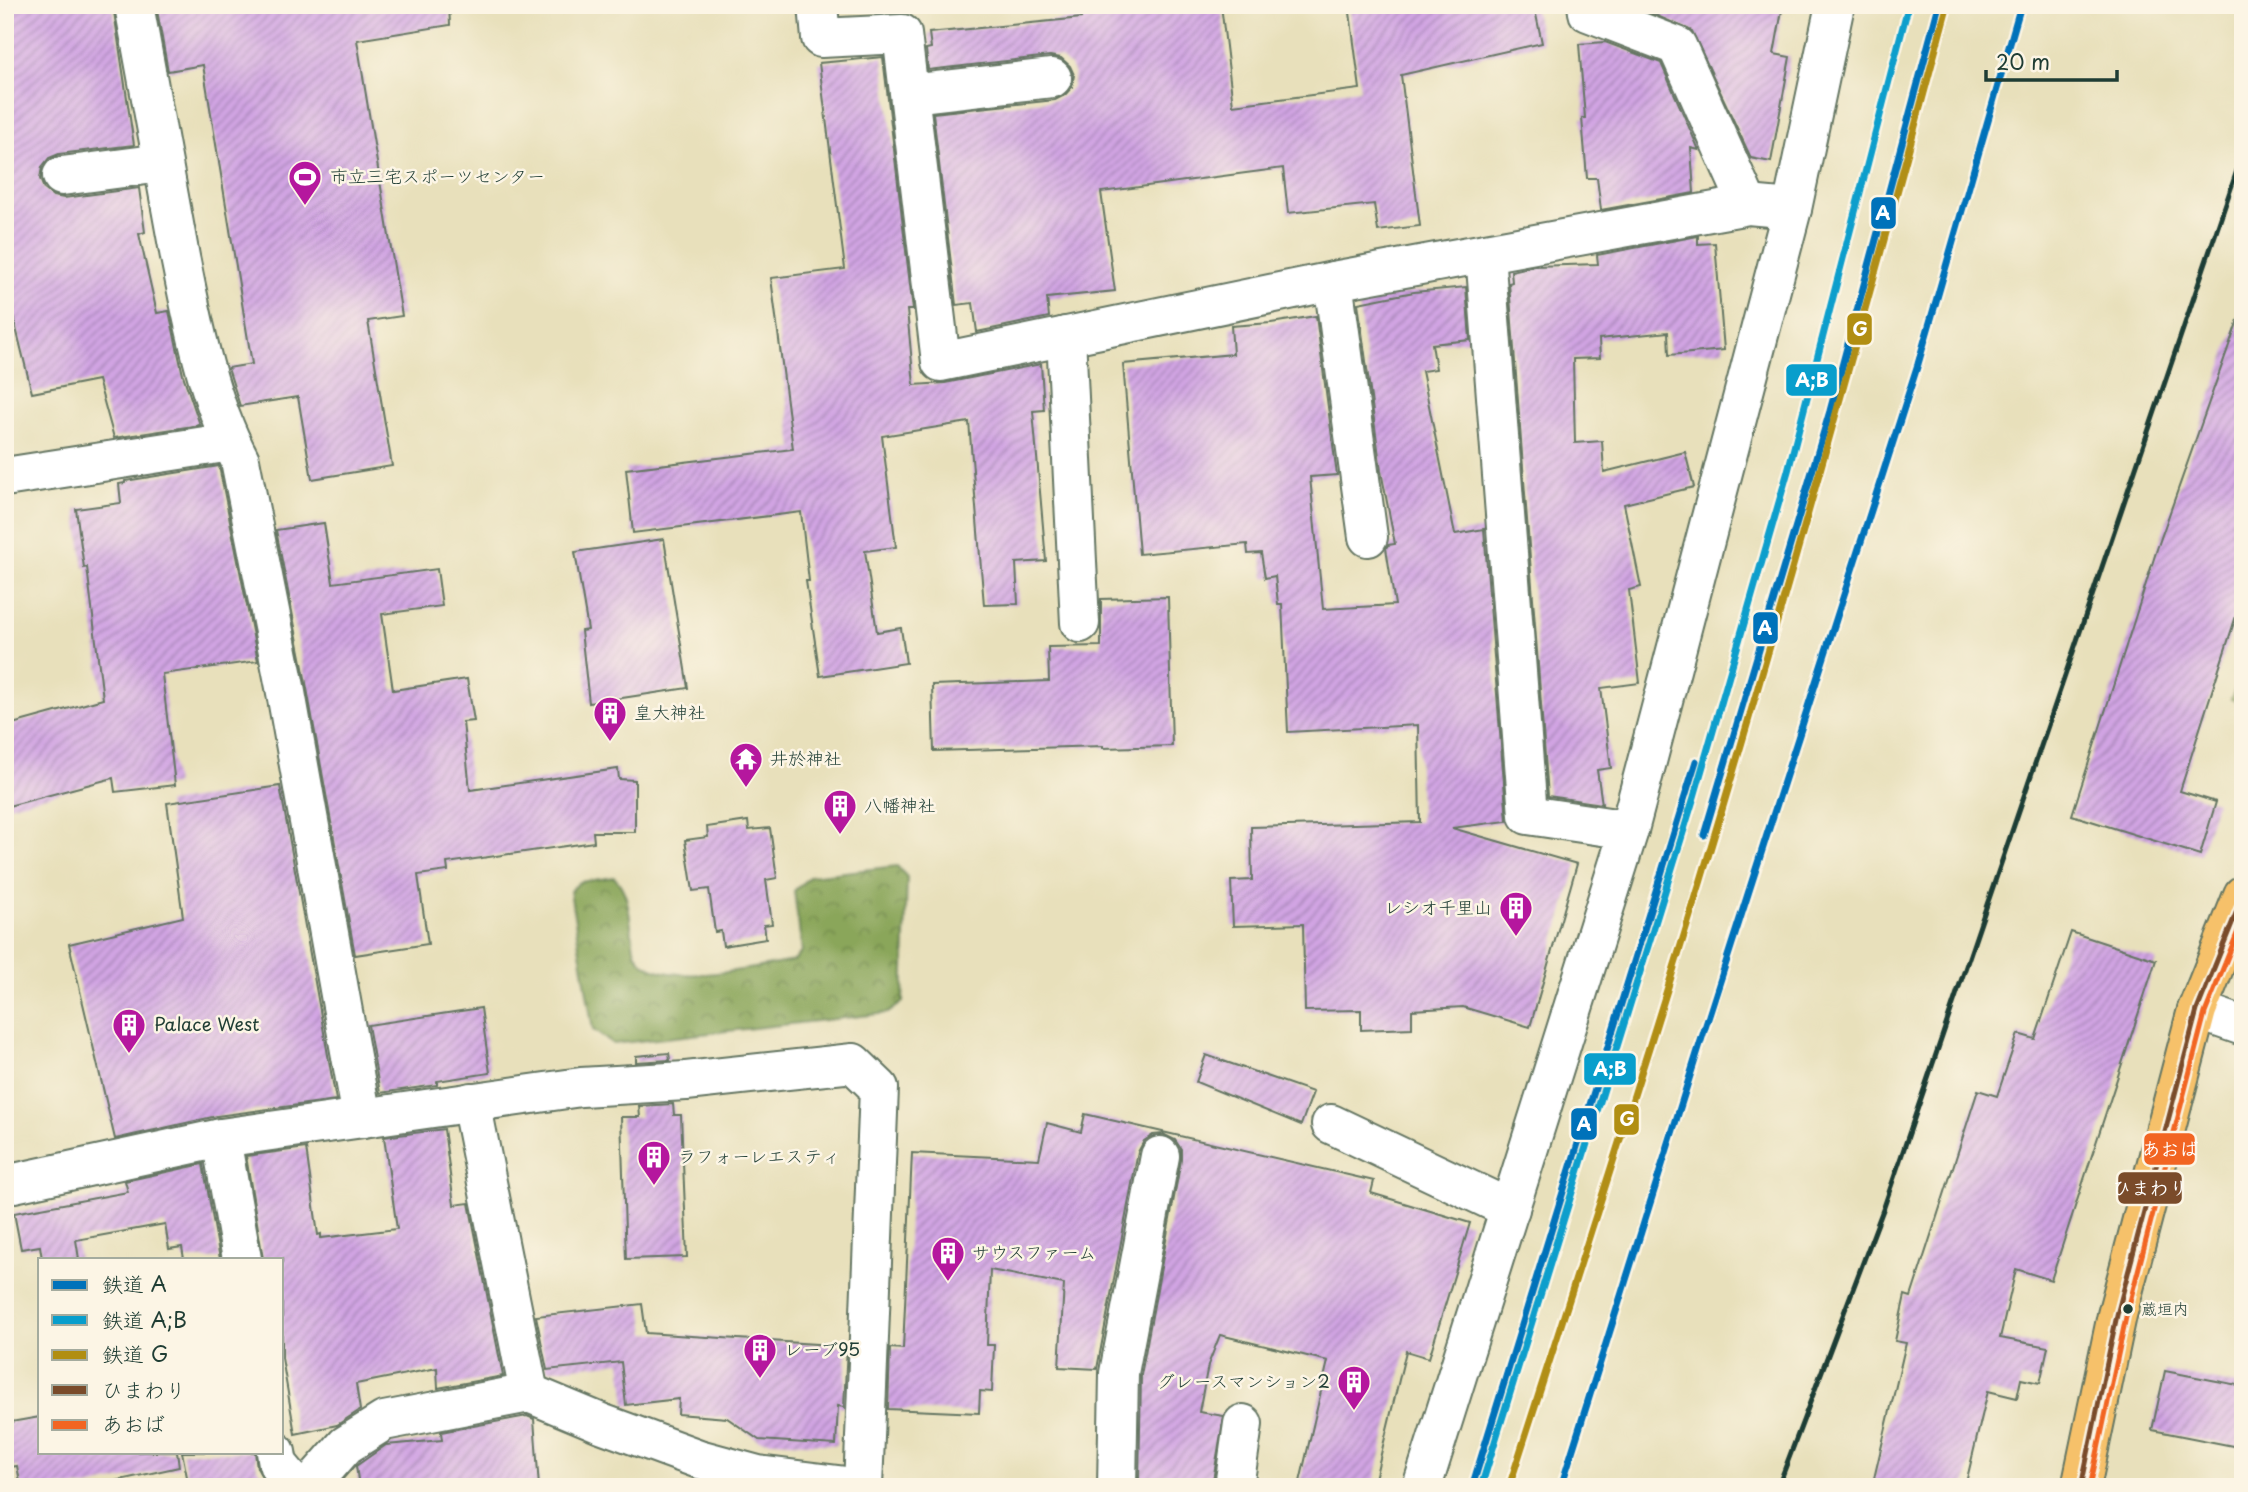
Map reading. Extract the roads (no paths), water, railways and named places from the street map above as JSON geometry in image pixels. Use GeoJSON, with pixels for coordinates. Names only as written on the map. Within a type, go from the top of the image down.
{"type":"FeatureCollection","features":[{"type":"Feature","properties":{"kind":"main road"},"geometry":{"type":"LineString","coordinates":[[2081,1487],[2117,1315],[2197,1010],[2243,895]]}},
{"type":"Feature","properties":{"kind":"street"},"geometry":{"type":"LineString","coordinates":[[134,5],[200,354],[240,460],[285,687],[362,1118]]}},
{"type":"Feature","properties":{"kind":"street"},"geometry":{"type":"LineString","coordinates":[[818,5],[821,38],[902,34],[941,362],[1333,281],[1748,205],[1792,209]]}},
{"type":"Feature","properties":{"kind":"street"},"geometry":{"type":"LineString","coordinates":[[1587,5],[1588,12],[1677,46],[1748,205]]}},
{"type":"Feature","properties":{"kind":"street"},"geometry":{"type":"LineString","coordinates":[[1422,1487],[1629,830],[1792,209],[1835,5]]}},
{"type":"Feature","properties":{"kind":"street"},"geometry":{"type":"LineString","coordinates":[[909,94],[1052,78]]}},
{"type":"Feature","properties":{"kind":"street"},"geometry":{"type":"LineString","coordinates":[[62,176],[162,163]]}},
{"type":"Feature","properties":{"kind":"street"},"geometry":{"type":"LineString","coordinates":[[1485,253],[1528,815],[1629,830]]}},
{"type":"Feature","properties":{"kind":"street"},"geometry":{"type":"LineString","coordinates":[[1333,281],[1368,537]]}},
{"type":"Feature","properties":{"kind":"street"},"geometry":{"type":"LineString","coordinates":[[1066,336],[1080,623]]}},
{"type":"Feature","properties":{"kind":"street"},"geometry":{"type":"LineString","coordinates":[[5,477],[231,442]]}},
{"type":"Feature","properties":{"kind":"street"},"geometry":{"type":"LineString","coordinates":[[2197,1010],[2243,1026]]}},
{"type":"Feature","properties":{"kind":"street"},"geometry":{"type":"LineString","coordinates":[[5,1185],[221,1138],[471,1102],[581,1087],[686,1081],[853,1063],[879,1088],[863,1487]]}},
{"type":"Feature","properties":{"kind":"street"},"geometry":{"type":"LineString","coordinates":[[471,1102],[529,1393]]}},
{"type":"Feature","properties":{"kind":"street"},"geometry":{"type":"LineString","coordinates":[[1331,1124],[1510,1209]]}},
{"type":"Feature","properties":{"kind":"street"},"geometry":{"type":"LineString","coordinates":[[221,1138],[242,1258]]}},
{"type":"Feature","properties":{"kind":"street"},"geometry":{"type":"LineString","coordinates":[[1117,1487],[1119,1373],[1160,1156]]}},
{"type":"Feature","properties":{"kind":"street"},"geometry":{"type":"LineString","coordinates":[[309,1487],[346,1445],[384,1421],[529,1393],[601,1423],[758,1481],[854,1487]]}},
{"type":"Feature","properties":{"kind":"street"},"geometry":{"type":"LineString","coordinates":[[1234,1487],[1243,1424]]}},
{"type":"Feature","properties":{"kind":"street"},"geometry":{"type":"LineString","coordinates":[[276,1454],[278,1464],[298,1487]]}},
{"type":"Feature","properties":{"kind":"railway"},"geometry":{"type":"LineString","coordinates":[[1778,1487],[1884,1207],[2243,153]]}},
{"type":"Feature","properties":{"kind":"rail line","name":"A"},"geometry":{"type":"LineString","coordinates":[[1704,835],[1830,411],[1939,5]]}},
{"type":"Feature","properties":{"kind":"rail line","name":"A"},"geometry":{"type":"LineString","coordinates":[[1561,1487],[1918,364],[2021,5]]}},
{"type":"Feature","properties":{"kind":"rail line","name":"A;B"},"geometry":{"type":"LineString","coordinates":[[1481,1487],[1694,797],[1788,471],[1908,7]]}},
{"type":"Feature","properties":{"kind":"rail line","name":"G"},"geometry":{"type":"LineString","coordinates":[[1509,1487],[1701,880],[1827,445],[1947,7]]}},
{"type":"Feature","properties":{"kind":"rail line","name":"A"},"geometry":{"type":"LineString","coordinates":[[1472,1487],[1696,761]]}},
{"type":"Feature","properties":{"kind":"place","name":"市立三宅スポーツセンター"},"geometry":{"type":"Point","coordinates":[305,207]}},
{"type":"Feature","properties":{"kind":"place","name":"皇大神社"},"geometry":{"type":"Point","coordinates":[610,743]}},
{"type":"Feature","properties":{"kind":"place","name":"井於神社"},"geometry":{"type":"Point","coordinates":[746,789]}},
{"type":"Feature","properties":{"kind":"place","name":"八幡神社"},"geometry":{"type":"Point","coordinates":[840,836]}},
{"type":"Feature","properties":{"kind":"place","name":"レシオ千里山"},"geometry":{"type":"Point","coordinates":[1516,938]}},
{"type":"Feature","properties":{"kind":"place","name":"Palace West"},"geometry":{"type":"Point","coordinates":[129,1055]}},
{"type":"Feature","properties":{"kind":"place","name":"ラフォーレエスティ"},"geometry":{"type":"Point","coordinates":[654,1187]}},
{"type":"Feature","properties":{"kind":"place","name":"サウスファーム"},"geometry":{"type":"Point","coordinates":[948,1283]}},
{"type":"Feature","properties":{"kind":"place","name":"蔵垣内"},"geometry":{"type":"Point","coordinates":[2128,1309]}},
{"type":"Feature","properties":{"kind":"place","name":"レーブ95"},"geometry":{"type":"Point","coordinates":[760,1380]}},
{"type":"Feature","properties":{"kind":"place","name":"グレースマンション2"},"geometry":{"type":"Point","coordinates":[1354,1412]}}]}
